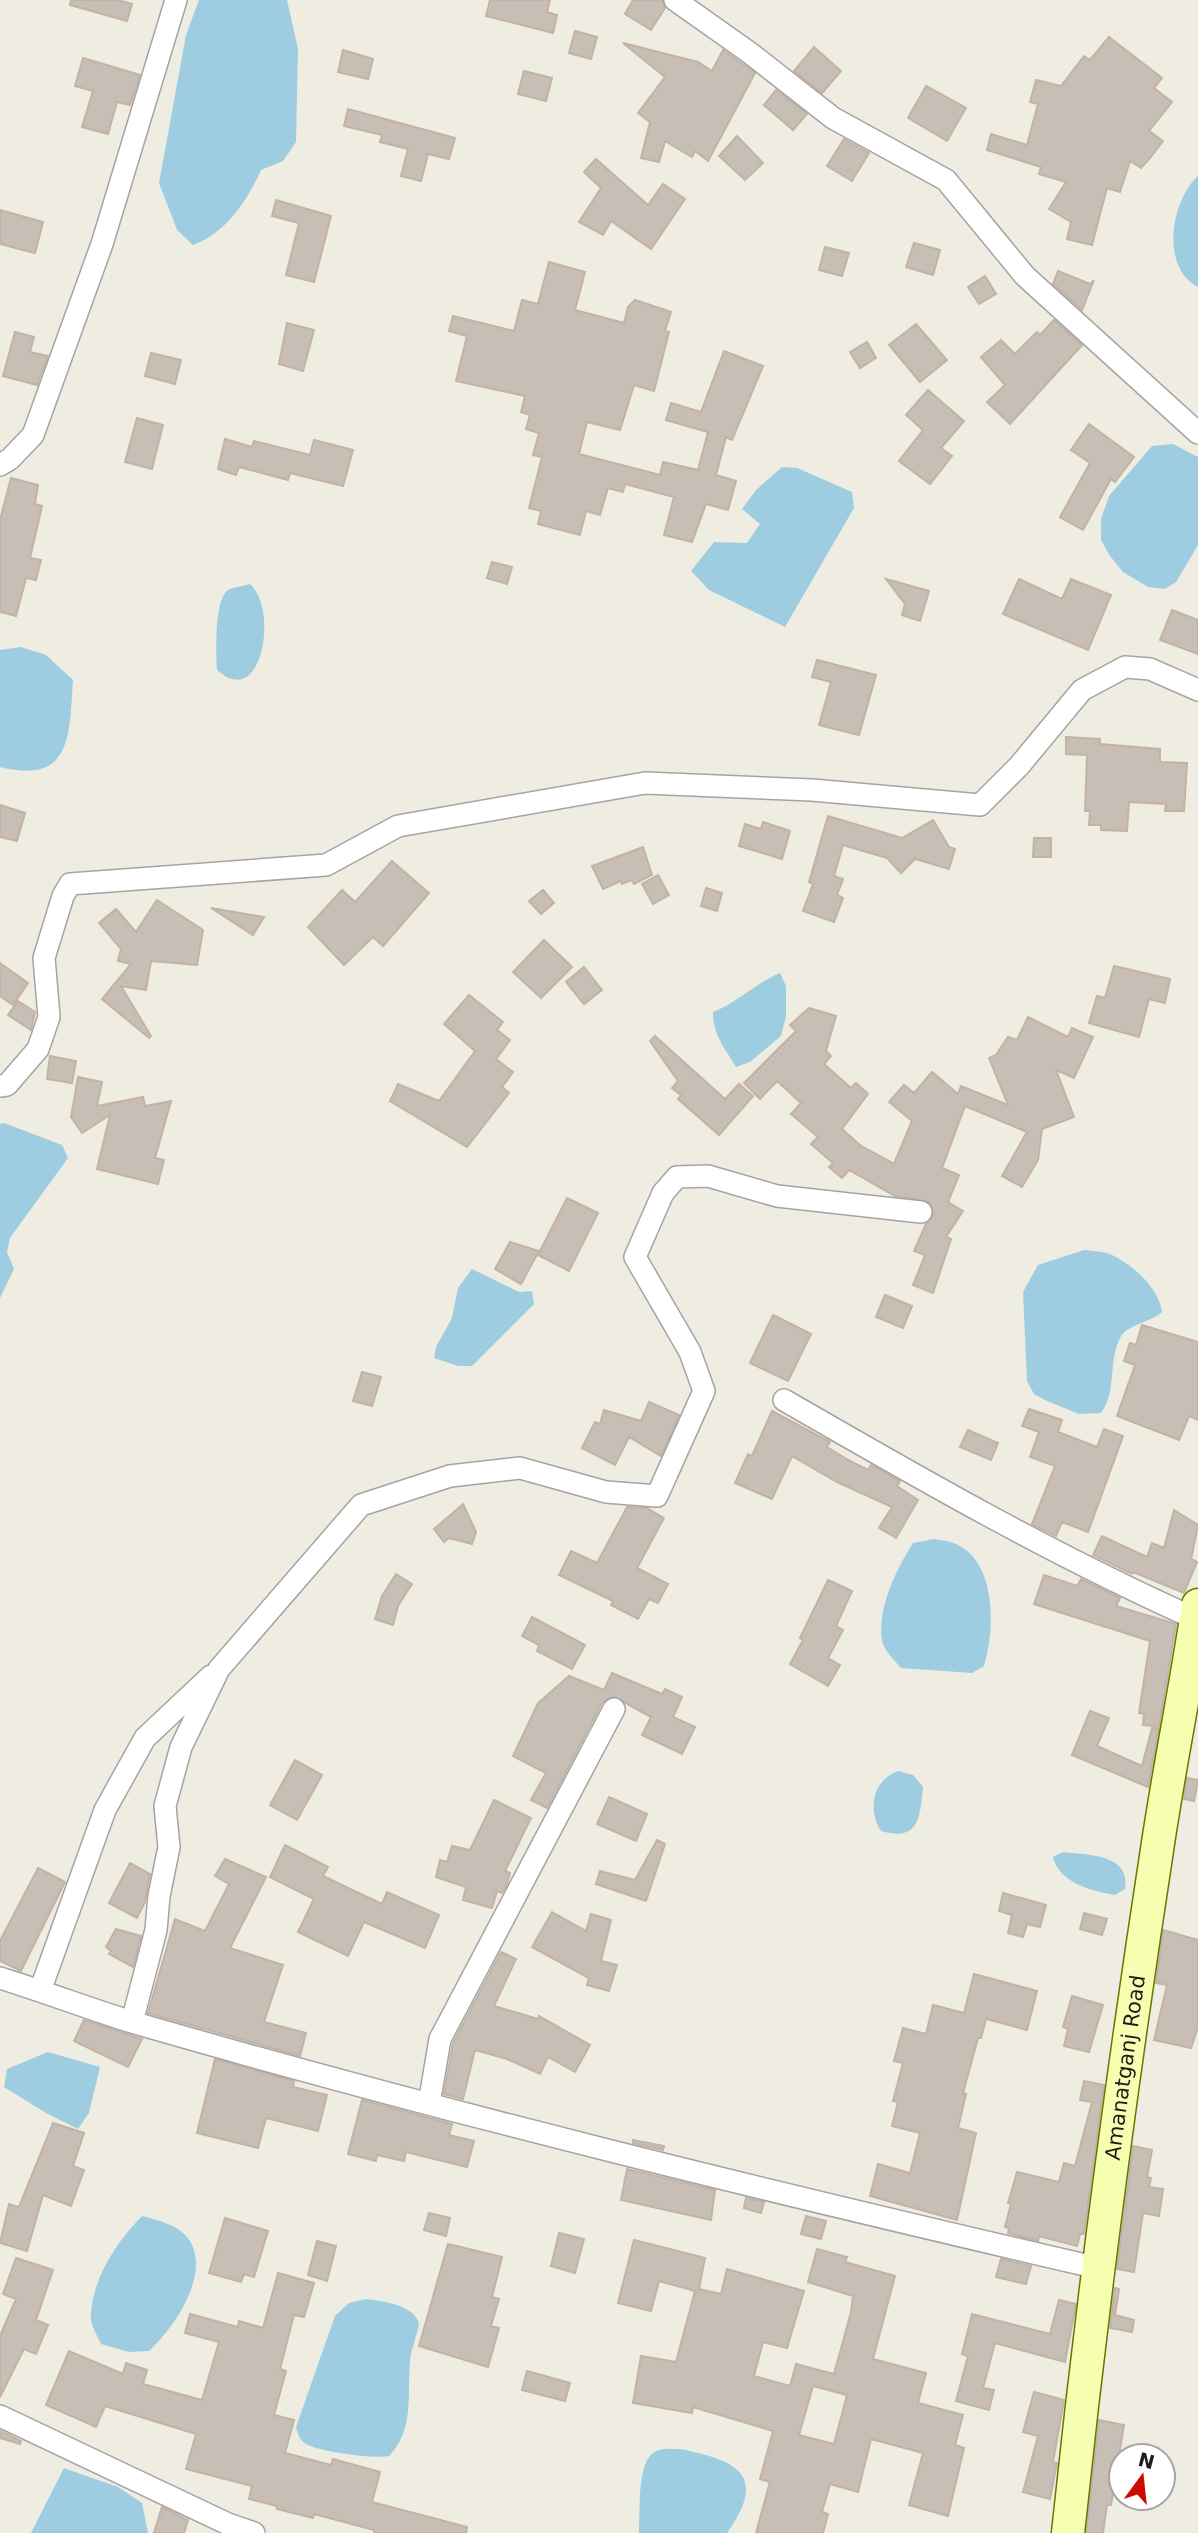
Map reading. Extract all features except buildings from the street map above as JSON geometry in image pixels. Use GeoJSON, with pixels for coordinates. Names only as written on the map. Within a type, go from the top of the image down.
{"type":"FeatureCollection","features":[{"type":"Feature","properties":{"kind":"main road","name":"Amanatganj Road"},"geometry":{"type":"LineString","coordinates":[[1069,2533],[1098,2268],[1157,1850],[1197,1612]]}},
{"type":"Feature","properties":{"kind":"street"},"geometry":{"type":"LineString","coordinates":[[3,455],[33,435],[102,244],[176,0]]}},
{"type":"Feature","properties":{"kind":"street"},"geometry":{"type":"LineString","coordinates":[[676,0],[833,118],[946,180],[1025,276],[1198,433]]}},
{"type":"Feature","properties":{"kind":"street"},"geometry":{"type":"LineString","coordinates":[[0,1086],[7,1084],[38,1049],[50,1017],[44,958],[63,896],[70,884],[326,865],[398,826],[645,783],[812,790],[980,804],[1019,766],[1082,690],[1125,667],[1150,669],[1198,690]]}},
{"type":"Feature","properties":{"kind":"street"},"geometry":{"type":"LineString","coordinates":[[40,1991],[106,1810],[145,1738],[219,1670],[361,1505],[450,1476],[520,1468],[606,1492],[657,1496],[704,1391],[690,1352],[635,1257],[663,1193],[677,1177],[708,1176],[777,1196],[921,1213]]}},
{"type":"Feature","properties":{"kind":"street"},"geometry":{"type":"LineString","coordinates":[[784,1400],[975,1510],[1104,1578],[1197,1612]]}},
{"type":"Feature","properties":{"kind":"street"},"geometry":{"type":"LineString","coordinates":[[132,2022],[156,1930],[159,1896],[169,1847],[165,1806],[181,1747],[219,1670]]}},
{"type":"Feature","properties":{"kind":"street"},"geometry":{"type":"LineString","coordinates":[[429,2104],[440,2039],[614,1709]]}},
{"type":"Feature","properties":{"kind":"street"},"geometry":{"type":"LineString","coordinates":[[0,1978],[132,2022],[429,2104],[877,2217],[1098,2268]]}},
{"type":"Feature","properties":{"kind":"street"},"geometry":{"type":"LineString","coordinates":[[0,2416],[228,2524],[254,2533]]}},
{"type":"Feature","properties":{"kind":"water"},"geometry":{"type":"Polygon","coordinates":[[[199,0],[287,0],[298,49],[296,142],[283,161],[261,170],[242,204],[216,233],[193,245],[177,230],[159,183],[186,35],[199,0]]]}},
{"type":"Feature","properties":{"kind":"water"},"geometry":{"type":"Polygon","coordinates":[[[1198,176],[1198,287],[1186,278],[1178,265],[1174,250],[1174,233],[1181,201],[1198,176]]]}},
{"type":"Feature","properties":{"kind":"water"},"geometry":{"type":"Polygon","coordinates":[[[1173,444],[1198,457],[1198,545],[1176,582],[1165,589],[1148,587],[1123,572],[1101,540],[1101,519],[1109,496],[1152,446],[1173,444]]]}},
{"type":"Feature","properties":{"kind":"water"},"geometry":{"type":"Polygon","coordinates":[[[782,467],[797,468],[852,492],[854,508],[785,627],[709,590],[691,571],[714,542],[747,543],[760,524],[742,509],[756,490],[782,467]]]}},
{"type":"Feature","properties":{"kind":"water"},"geometry":{"type":"Polygon","coordinates":[[[250,584],[259,597],[263,614],[261,652],[255,668],[245,678],[233,679],[217,670],[218,615],[223,596],[228,590],[250,584]]]}},
{"type":"Feature","properties":{"kind":"water"},"geometry":{"type":"Polygon","coordinates":[[[21,647],[46,655],[73,680],[70,719],[62,750],[54,762],[42,769],[24,771],[0,767],[0,650],[21,647]]]}},
{"type":"Feature","properties":{"kind":"water"},"geometry":{"type":"Polygon","coordinates":[[[780,973],[786,986],[786,1016],[781,1036],[750,1062],[736,1067],[717,1035],[713,1012],[780,973]]]}},
{"type":"Feature","properties":{"kind":"water"},"geometry":{"type":"Polygon","coordinates":[[[4,1123],[62,1145],[68,1158],[10,1238],[7,1252],[14,1269],[0,1298],[0,1124],[4,1123]]]}},
{"type":"Feature","properties":{"kind":"water"},"geometry":{"type":"Polygon","coordinates":[[[1084,1250],[1109,1254],[1136,1271],[1156,1294],[1162,1312],[1123,1333],[1116,1347],[1106,1405],[1101,1413],[1079,1414],[1034,1394],[1027,1381],[1023,1292],[1038,1265],[1084,1250]]]}},
{"type":"Feature","properties":{"kind":"water"},"geometry":{"type":"Polygon","coordinates":[[[472,1269],[519,1292],[532,1291],[534,1304],[472,1366],[458,1366],[434,1358],[436,1347],[452,1318],[458,1288],[472,1269]]]}},
{"type":"Feature","properties":{"kind":"water"},"geometry":{"type":"Polygon","coordinates":[[[934,1539],[956,1544],[969,1553],[986,1581],[991,1616],[988,1651],[984,1666],[972,1673],[901,1668],[887,1652],[882,1641],[885,1603],[900,1565],[913,1543],[934,1539]]]}},
{"type":"Feature","properties":{"kind":"water"},"geometry":{"type":"Polygon","coordinates":[[[898,1771],[913,1775],[923,1787],[921,1808],[915,1825],[903,1833],[894,1834],[881,1831],[874,1814],[874,1805],[878,1788],[890,1775],[898,1771]]]}},
{"type":"Feature","properties":{"kind":"water"},"geometry":{"type":"Polygon","coordinates":[[[1063,1852],[1106,1858],[1115,1863],[1122,1869],[1125,1889],[1115,1895],[1087,1888],[1069,1879],[1056,1866],[1053,1857],[1063,1852]]]}},
{"type":"Feature","properties":{"kind":"water"},"geometry":{"type":"Polygon","coordinates":[[[48,2052],[100,2067],[89,2113],[78,2129],[4,2087],[7,2069],[48,2052]]]}},
{"type":"Feature","properties":{"kind":"water"},"geometry":{"type":"Polygon","coordinates":[[[142,2216],[166,2223],[183,2233],[194,2251],[196,2266],[188,2298],[159,2341],[149,2351],[129,2352],[101,2344],[92,2325],[91,2313],[97,2285],[108,2260],[142,2216]]]}},
{"type":"Feature","properties":{"kind":"water"},"geometry":{"type":"Polygon","coordinates":[[[366,2299],[405,2308],[419,2324],[410,2361],[408,2411],[403,2435],[389,2456],[382,2457],[315,2448],[303,2442],[296,2427],[335,2316],[349,2303],[366,2299]]]}},
{"type":"Feature","properties":{"kind":"water"},"geometry":{"type":"Polygon","coordinates":[[[681,2449],[718,2459],[741,2474],[745,2484],[745,2497],[727,2533],[639,2533],[641,2486],[646,2463],[651,2454],[659,2450],[681,2449]]]}},
{"type":"Feature","properties":{"kind":"water"},"geometry":{"type":"Polygon","coordinates":[[[64,2468],[118,2487],[142,2503],[148,2533],[31,2533],[64,2468]]]}}]}
